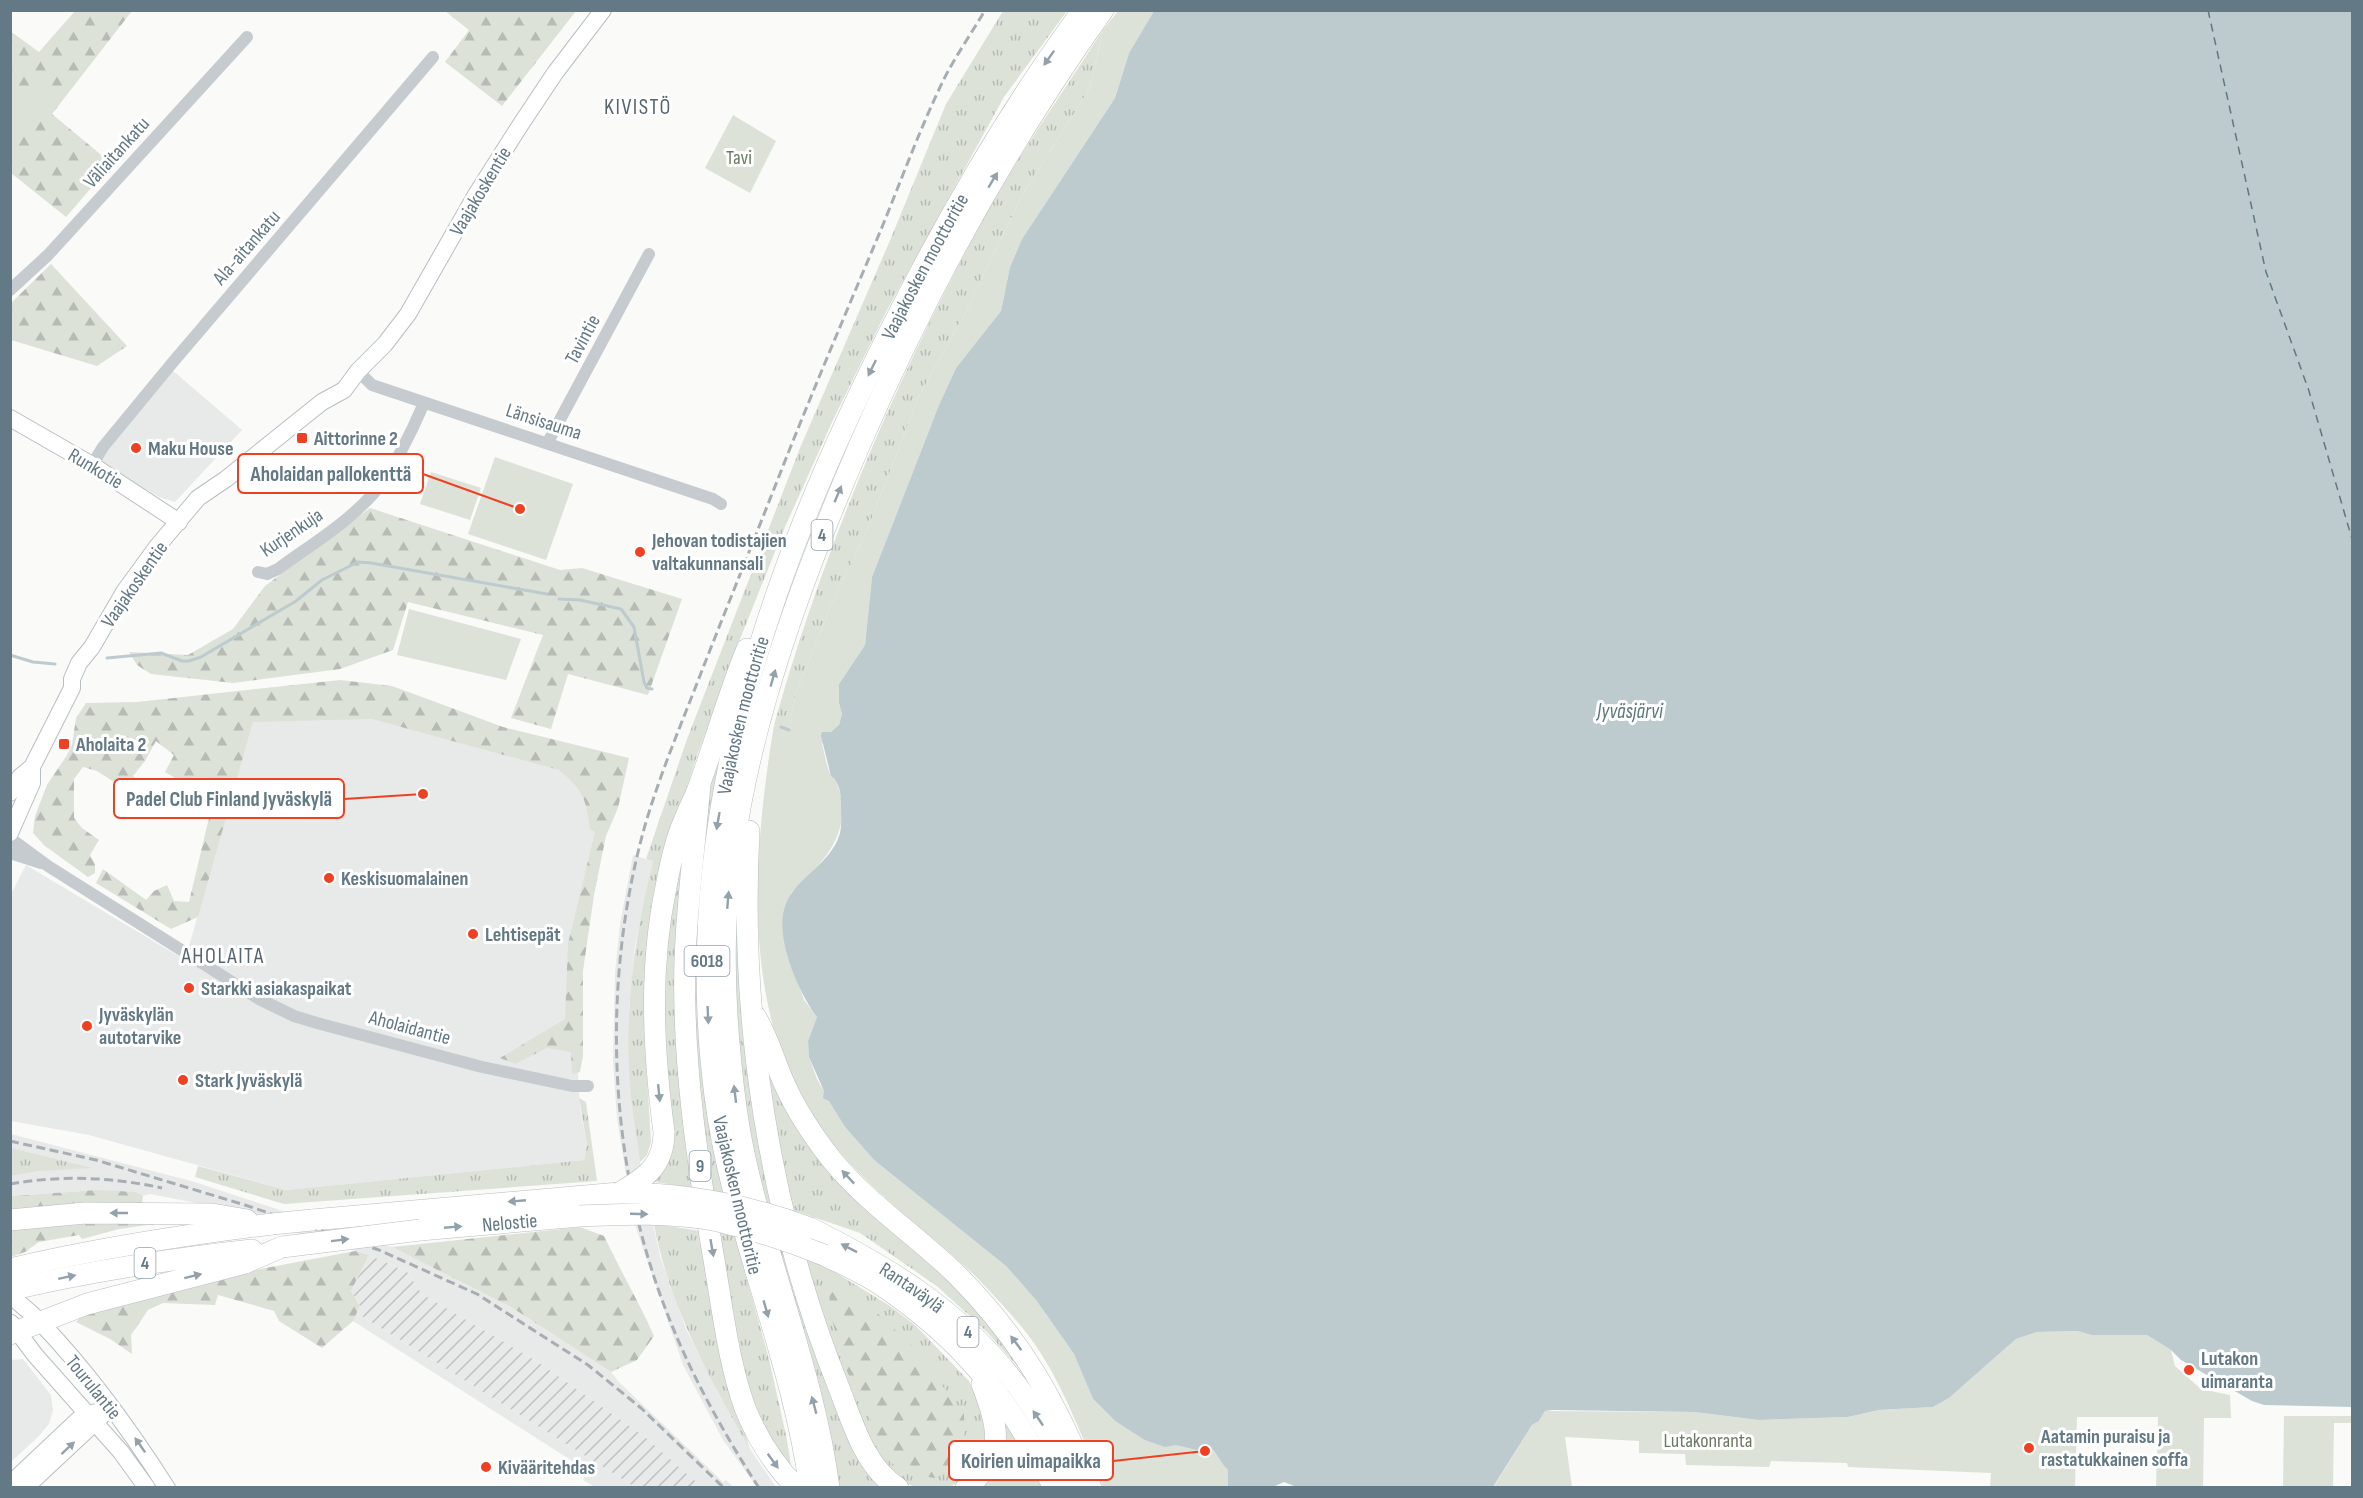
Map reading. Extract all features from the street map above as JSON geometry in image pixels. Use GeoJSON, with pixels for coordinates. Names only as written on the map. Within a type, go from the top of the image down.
{"type":"FeatureCollection","features":[{"type":"Feature","properties":{"kind":"highway","name":"Vaajakosken moottoritie"},"geometry":{"type":"LineString","coordinates":[[810,1488],[800,1429],[726,1162],[715,1096],[707,987],[709,892],[724,785],[747,691],[788,562],[810,504],[868,374],[923,268],[1017,104],[1083,10]]}},
{"type":"Feature","properties":{"kind":"highway","name":"Vaajakosken moottoritie"},"geometry":{"type":"LineString","coordinates":[[829,1488],[826,1462],[800,1354],[767,1244],[745,1158],[731,1067],[726,991],[726,926],[734,849],[750,765],[777,663],[837,495],[883,387],[924,303],[967,224],[1065,63],[1103,10]]}},
{"type":"Feature","properties":{"kind":"highway","name":"4"},"geometry":{"type":"LineString","coordinates":[[619,1193],[638,1182],[654,1167],[663,1151],[664,1132],[654,1017],[654,982],[665,887],[673,854],[683,822],[700,784],[732,686],[758,622],[788,562]]}},
{"type":"Feature","properties":{"kind":"highway","name":"4"},"geometry":{"type":"LineString","coordinates":[[750,765],[745,896],[752,1011],[757,1069],[777,1182],[788,1232],[827,1358],[861,1441],[877,1469],[898,1488]]}},
{"type":"Feature","properties":{"kind":"highway","name":"9"},"geometry":{"type":"LineString","coordinates":[[700,784],[688,892],[685,1018],[691,1100],[706,1210],[734,1369],[746,1410],[769,1455],[797,1488]]}},
{"type":"Feature","properties":{"kind":"highway"},"geometry":{"type":"LineString","coordinates":[[752,1011],[767,1036],[776,1063],[795,1105],[832,1160],[876,1205],[954,1272],[993,1313],[1022,1350],[1053,1403],[1091,1488]]}},
{"type":"Feature","properties":{"kind":"highway","name":"Nelostie"},"geometry":{"type":"LineString","coordinates":[[10,1292],[67,1276],[134,1264],[420,1230],[578,1207],[619,1193],[676,1195],[714,1201],[773,1214],[810,1228]]}},
{"type":"Feature","properties":{"kind":"highway","name":"Nelostie"},"geometry":{"type":"LineString","coordinates":[[10,1269],[62,1256],[211,1232],[370,1213],[578,1207],[716,1221],[777,1237],[824,1255],[879,1284],[912,1307],[973,1361]]}},
{"type":"Feature","properties":{"kind":"highway"},"geometry":{"type":"LineString","coordinates":[[17,1219],[85,1213],[212,1214],[272,1224]]}},
{"type":"Feature","properties":{"kind":"highway","name":"Rantaväylä"},"geometry":{"type":"LineString","coordinates":[[810,1228],[903,1278],[944,1310],[971,1335],[1008,1374],[1049,1435],[1077,1488]]}},
{"type":"Feature","properties":{"kind":"highway"},"geometry":{"type":"LineString","coordinates":[[13,1329],[34,1316],[245,1263],[282,1247]]}},
{"type":"Feature","properties":{"kind":"highway","name":"4"},"geometry":{"type":"LineString","coordinates":[[966,1488],[978,1478],[989,1463],[996,1430],[994,1415],[973,1361]]}},
{"type":"Feature","properties":{"kind":"highway"},"geometry":{"type":"LineString","coordinates":[[973,1361],[1003,1399],[1035,1448],[1054,1488]]}},
{"type":"Feature","properties":{"kind":"main road","name":"Vaajakoskentie"},"geometry":{"type":"LineString","coordinates":[[10,793],[20,777],[32,767],[72,688],[72,679],[79,663],[92,647],[124,592],[179,522],[205,506],[226,480],[322,402],[337,382],[358,371],[385,344],[408,314],[477,193],[520,124],[603,10]]}},
{"type":"Feature","properties":{"kind":"main road","name":"Runkotie"},"geometry":{"type":"LineString","coordinates":[[10,418],[92,465],[179,522]]}},
{"type":"Feature","properties":{"kind":"main road","name":"Vaajakoskentie"},"geometry":{"type":"LineString","coordinates":[[10,836],[32,783],[32,767]]}},
{"type":"Feature","properties":{"kind":"main road","name":"Tourulantie"},"geometry":{"type":"LineString","coordinates":[[10,1292],[34,1316],[110,1405],[167,1488]]}},
{"type":"Feature","properties":{"kind":"main road","name":"Tourulantie"},"geometry":{"type":"LineString","coordinates":[[13,1329],[121,1452],[147,1488]]}},
{"type":"Feature","properties":{"kind":"main road"},"geometry":{"type":"LineString","coordinates":[[63,1387],[70,1408],[70,1418],[65,1431]]}},
{"type":"Feature","properties":{"kind":"main road"},"geometry":{"type":"LineString","coordinates":[[25,1488],[110,1405]]}},
{"type":"Feature","properties":{"kind":"main road"},"geometry":{"type":"LineString","coordinates":[[10,1484],[79,1419],[93,1420]]}},
{"type":"Feature","properties":{"kind":"street","name":"Väliaitankatu"},"geometry":{"type":"LineString","coordinates":[[10,290],[48,255],[247,37]]}},
{"type":"Feature","properties":{"kind":"street","name":"Ala-aitankatu"},"geometry":{"type":"LineString","coordinates":[[92,465],[103,447],[166,370],[433,57]]}},
{"type":"Feature","properties":{"kind":"street","name":"Tavintie"},"geometry":{"type":"LineString","coordinates":[[548,442],[649,254]]}},
{"type":"Feature","properties":{"kind":"street","name":"Länsisauma"},"geometry":{"type":"LineString","coordinates":[[358,371],[372,385],[548,442],[713,499],[721,504]]}},
{"type":"Feature","properties":{"kind":"street","name":"Kurjenkuja"},"geometry":{"type":"LineString","coordinates":[[258,572],[267,574],[278,569],[373,495],[424,403]]}},
{"type":"Feature","properties":{"kind":"street","name":"Aholaidantie"},"geometry":{"type":"LineString","coordinates":[[10,836],[48,866],[259,999],[294,1016],[482,1067],[573,1086],[588,1086]]}},
{"type":"Feature","properties":{"kind":"street","name":"Aholaidantie"},"geometry":{"type":"LineString","coordinates":[[10,853],[48,866]]}},
{"type":"Feature","properties":{"kind":"shaded area"},"geometry":{"type":"Polygon","coordinates":[[[172,370],[242,430],[175,502],[159,497],[99,463],[106,449],[172,370]]]}},
{"type":"Feature","properties":{"kind":"shaded area"},"geometry":{"type":"Polygon","coordinates":[[[379,703],[614,778],[580,964],[576,1039],[580,1108],[587,1145],[584,1160],[286,1190],[89,1135],[11,1121],[11,894],[26,865],[185,960],[253,722],[379,703]]]}},
{"type":"Feature","properties":{"kind":"shaded area"},"geometry":{"type":"Polygon","coordinates":[[[633,855],[653,861],[635,946],[629,1010],[630,1084],[640,1162],[660,1256],[686,1329],[750,1449],[776,1487],[757,1487],[723,1440],[683,1365],[633,1219],[617,1119],[613,1061],[615,972],[620,924],[633,855]]]}},
{"type":"Feature","properties":{"kind":"shaded area"},"geometry":{"type":"Polygon","coordinates":[[[11,1134],[195,1182],[392,1247],[511,1307],[611,1372],[723,1482],[726,1480],[733,1487],[702,1487],[645,1437],[538,1362],[422,1294],[407,1272],[369,1255],[202,1204],[150,1194],[143,1196],[97,1190],[11,1196],[11,1176],[40,1171],[11,1148],[11,1134]]]}},
{"type":"Feature","properties":{"kind":"shaded area"},"geometry":{"type":"Polygon","coordinates":[[[369,1255],[407,1272],[422,1294],[538,1362],[645,1437],[702,1487],[635,1487],[357,1313],[360,1306],[351,1291],[369,1255]]]}},
{"type":"Feature","properties":{"kind":"shaded area"},"geometry":{"type":"Polygon","coordinates":[[[357,1313],[635,1487],[595,1487],[583,1480],[588,1471],[353,1321],[357,1313]]]}},
{"type":"Feature","properties":{"kind":"shaded area"},"geometry":{"type":"Polygon","coordinates":[[[23,1359],[51,1395],[53,1410],[49,1424],[11,1462],[11,1360],[23,1359]]]}},
{"type":"Feature","properties":{"kind":"green space"},"geometry":{"type":"Polygon","coordinates":[[[75,11],[132,11],[52,114],[112,164],[66,217],[11,173],[10,31],[39,52],[75,11]]]}},
{"type":"Feature","properties":{"kind":"green space"},"geometry":{"type":"Polygon","coordinates":[[[445,11],[576,11],[502,106],[445,62],[469,30],[445,11]]]}},
{"type":"Feature","properties":{"kind":"green space"},"geometry":{"type":"Polygon","coordinates":[[[1003,11],[1067,11],[1004,97],[886,312],[833,420],[785,527],[738,644],[666,849],[652,915],[644,982],[651,1142],[647,1155],[640,1162],[630,1085],[629,1028],[636,944],[653,861],[646,859],[687,739],[800,448],[946,104],[1003,11]]]}},
{"type":"Feature","properties":{"kind":"green space"},"geometry":{"type":"Polygon","coordinates":[[[1118,11],[1154,11],[1129,53],[1115,98],[1022,239],[1010,267],[1001,311],[956,368],[939,405],[872,577],[865,645],[839,684],[839,703],[842,714],[839,725],[822,744],[828,769],[837,783],[842,801],[839,832],[824,858],[791,893],[790,959],[804,1000],[817,1017],[808,1041],[809,1057],[817,1079],[845,1127],[874,1160],[1006,1266],[1036,1300],[1074,1354],[1093,1399],[1115,1421],[1125,1427],[1220,1426],[1228,1470],[1228,1487],[1103,1487],[1059,1384],[1027,1334],[1005,1307],[970,1271],[857,1171],[819,1126],[793,1082],[775,1034],[764,984],[759,931],[758,879],[761,826],[774,725],[789,729],[796,693],[832,603],[866,533],[919,396],[966,311],[1023,194],[1090,88],[1103,30],[1118,11]]]}},
{"type":"Feature","properties":{"kind":"green space"},"geometry":{"type":"Polygon","coordinates":[[[1103,30],[1090,88],[1023,194],[966,311],[919,396],[866,533],[832,603],[796,693],[789,730],[774,725],[816,593],[840,528],[865,463],[922,337],[999,191],[1103,30]]]}},
{"type":"Feature","properties":{"kind":"green space"},"geometry":{"type":"Polygon","coordinates":[[[14,86],[25,97],[38,87],[52,102],[18,143],[11,136],[11,89],[14,86]]]}},
{"type":"Feature","properties":{"kind":"green space","name":"Tavi"},"geometry":{"type":"Polygon","coordinates":[[[733,115],[776,141],[750,193],[705,168],[733,115]]]}},
{"type":"Feature","properties":{"kind":"green space"},"geometry":{"type":"Polygon","coordinates":[[[51,264],[127,346],[97,366],[11,340],[11,303],[51,264]]]}},
{"type":"Feature","properties":{"kind":"green space"},"geometry":{"type":"Polygon","coordinates":[[[495,457],[573,484],[546,560],[468,534],[495,457]]]}},
{"type":"Feature","properties":{"kind":"green space"},"geometry":{"type":"Polygon","coordinates":[[[431,472],[481,488],[470,520],[420,504],[431,472]]]}},
{"type":"Feature","properties":{"kind":"green space"},"geometry":{"type":"Polygon","coordinates":[[[370,508],[560,570],[582,568],[682,599],[648,695],[568,674],[551,729],[511,718],[543,635],[408,602],[393,650],[340,669],[233,683],[151,674],[137,665],[129,652],[188,655],[233,629],[265,586],[370,508]]]}},
{"type":"Feature","properties":{"kind":"green space"},"geometry":{"type":"Polygon","coordinates":[[[409,609],[521,639],[506,680],[397,655],[409,609]]]}},
{"type":"Feature","properties":{"kind":"green space"},"geometry":{"type":"Polygon","coordinates":[[[340,680],[392,686],[503,727],[629,758],[618,808],[606,836],[594,895],[583,971],[583,1056],[580,1072],[572,1074],[571,1052],[547,1048],[515,1064],[500,1058],[565,1019],[568,944],[595,832],[590,829],[582,795],[559,770],[372,719],[253,722],[198,917],[171,929],[96,883],[103,869],[146,900],[154,891],[167,885],[174,901],[189,902],[213,801],[165,772],[174,755],[156,741],[133,776],[143,785],[136,796],[97,771],[83,767],[74,779],[74,818],[82,828],[99,840],[90,855],[95,864],[95,873],[88,877],[45,846],[33,833],[35,816],[47,785],[72,745],[76,718],[86,703],[137,702],[340,680]]]}},
{"type":"Feature","properties":{"kind":"green space"},"geometry":{"type":"Polygon","coordinates":[[[736,688],[716,780],[702,867],[698,986],[735,1236],[769,1359],[792,1471],[770,1445],[739,1370],[697,1099],[693,892],[714,761],[736,688]]]}},
{"type":"Feature","properties":{"kind":"green space"},"geometry":{"type":"Polygon","coordinates":[[[686,828],[698,1189],[649,1181],[658,1172],[660,986],[686,828]]]}},
{"type":"Feature","properties":{"kind":"green space"},"geometry":{"type":"Polygon","coordinates":[[[740,897],[777,1205],[766,1203],[757,1168],[749,1130],[738,1051],[734,971],[735,933],[740,897]]]}},
{"type":"Feature","properties":{"kind":"green space"},"geometry":{"type":"Polygon","coordinates":[[[761,1037],[791,1109],[973,1299],[1027,1377],[987,1332],[938,1287],[860,1233],[790,1209],[761,1037]]]}},
{"type":"Feature","properties":{"kind":"green space"},"geometry":{"type":"Polygon","coordinates":[[[579,1098],[586,1102],[597,1181],[284,1204],[195,1177],[198,1166],[286,1190],[584,1160],[587,1145],[579,1098]]]}},
{"type":"Feature","properties":{"kind":"green space"},"geometry":{"type":"Polygon","coordinates":[[[10,1148],[92,1168],[40,1171],[11,1176],[10,1148]]]}},
{"type":"Feature","properties":{"kind":"green space"},"geometry":{"type":"Polygon","coordinates":[[[97,1190],[135,1192],[143,1196],[142,1206],[45,1206],[11,1211],[11,1196],[97,1190]]]}},
{"type":"Feature","properties":{"kind":"green space"},"geometry":{"type":"Polygon","coordinates":[[[84,1220],[155,1224],[119,1229],[82,1239],[79,1235],[39,1242],[25,1252],[11,1257],[11,1227],[84,1220]]]}},
{"type":"Feature","properties":{"kind":"green space"},"geometry":{"type":"Polygon","coordinates":[[[654,1224],[701,1231],[735,1404],[750,1449],[706,1368],[680,1312],[654,1224]]]}},
{"type":"Feature","properties":{"kind":"green space"},"geometry":{"type":"Polygon","coordinates":[[[580,1227],[604,1236],[654,1336],[637,1360],[611,1372],[511,1307],[392,1247],[580,1227]]]}},
{"type":"Feature","properties":{"kind":"green space"},"geometry":{"type":"Polygon","coordinates":[[[778,1246],[789,1249],[887,1487],[837,1487],[778,1246]]]}},
{"type":"Feature","properties":{"kind":"green space"},"geometry":{"type":"Polygon","coordinates":[[[355,1251],[369,1255],[351,1291],[360,1306],[353,1321],[322,1348],[279,1321],[274,1311],[218,1295],[215,1305],[163,1303],[148,1310],[131,1335],[132,1354],[110,1339],[76,1322],[82,1316],[203,1280],[355,1251]]]}},
{"type":"Feature","properties":{"kind":"green space"},"geometry":{"type":"Polygon","coordinates":[[[803,1257],[830,1269],[890,1306],[915,1325],[969,1381],[988,1420],[984,1455],[963,1481],[948,1487],[915,1487],[894,1478],[865,1432],[816,1304],[803,1257]]]}},
{"type":"Feature","properties":{"kind":"green space"},"geometry":{"type":"Polygon","coordinates":[[[829,1292],[846,1294],[873,1309],[911,1345],[964,1414],[965,1456],[952,1470],[934,1478],[901,1471],[879,1452],[870,1419],[845,1367],[831,1316],[829,1292]]]}},
{"type":"Feature","properties":{"kind":"green space","name":"Lutakonranta"},"geometry":{"type":"Polygon","coordinates":[[[2079,1331],[2091,1335],[2147,1335],[2171,1350],[2175,1366],[2201,1389],[2230,1395],[2231,1418],[2204,1418],[2203,1487],[2156,1487],[2158,1417],[2077,1417],[2075,1487],[1990,1487],[1991,1473],[1848,1467],[1847,1463],[1771,1461],[1769,1467],[1686,1465],[1685,1454],[1639,1453],[1639,1441],[1565,1437],[1572,1487],[1493,1488],[1532,1425],[1539,1421],[1545,1411],[1694,1412],[1759,1420],[1848,1417],[1879,1410],[1933,1407],[1949,1398],[2016,1339],[2037,1332],[2079,1331]]]}},
{"type":"Feature","properties":{"kind":"green space"},"geometry":{"type":"Polygon","coordinates":[[[1003,1412],[1045,1487],[979,1488],[1003,1412]]]}},
{"type":"Feature","properties":{"kind":"green space"},"geometry":{"type":"Polygon","coordinates":[[[2284,1416],[2352,1416],[2352,1423],[2334,1423],[2333,1487],[2283,1487],[2284,1416]]]}},
{"type":"Feature","properties":{"kind":"water","name":"Jyväsjärvi"},"geometry":{"type":"Polygon","coordinates":[[[1154,11],[2352,11],[2352,1407],[2264,1405],[2252,1401],[2181,1360],[2171,1350],[2147,1335],[2091,1335],[2078,1331],[2037,1332],[2016,1339],[1949,1398],[1933,1407],[1879,1410],[1848,1417],[1759,1420],[1694,1412],[1553,1410],[1545,1411],[1539,1421],[1532,1425],[1493,1487],[1299,1488],[1284,1482],[1273,1487],[1228,1487],[1228,1470],[1210,1446],[1197,1450],[1176,1445],[1165,1447],[1145,1440],[1115,1421],[1093,1399],[1074,1354],[1036,1300],[1006,1266],[874,1160],[845,1127],[829,1101],[823,1098],[824,1091],[809,1057],[808,1041],[817,1017],[803,995],[791,966],[786,951],[782,923],[788,899],[829,854],[840,833],[840,793],[838,785],[831,776],[822,732],[831,732],[839,725],[842,714],[839,703],[839,684],[865,645],[872,577],[939,405],[956,368],[1001,311],[1010,267],[1022,239],[1115,98],[1129,53],[1154,11]]]}},
{"type":"Feature","properties":{"kind":"waterway"},"geometry":{"type":"LineString","coordinates":[[107,658],[161,653],[182,661],[201,657],[296,601],[322,580],[358,562],[547,594]]}},
{"type":"Feature","properties":{"kind":"waterway"},"geometry":{"type":"LineString","coordinates":[[559,599],[580,600],[621,609],[634,627],[644,682],[647,688],[652,689]]}},
{"type":"Feature","properties":{"kind":"waterway"},"geometry":{"type":"LineString","coordinates":[[10,655],[33,662],[55,664]]}},
{"type":"Feature","properties":{"kind":"waterway"},"geometry":{"type":"LineString","coordinates":[[781,727],[789,730]]}},
{"type":"Feature","properties":{"kind":"ferry route"},"geometry":{"type":"LineString","coordinates":[[2208,10],[2266,272],[2309,391],[2352,539]]}},
{"type":"Feature","properties":{"kind":"railway"},"geometry":{"type":"LineString","coordinates":[[759,1488],[708,1403],[686,1359],[647,1255],[632,1196],[622,1135],[617,1073],[617,1011],[621,949],[630,888],[644,829],[663,770],[795,437],[935,98],[985,10]]}},
{"type":"Feature","properties":{"kind":"railway"},"geometry":{"type":"LineString","coordinates":[[10,1141],[96,1160],[245,1205],[379,1250],[477,1294],[588,1365],[641,1408],[724,1488]]}},
{"type":"Feature","properties":{"kind":"railway"},"geometry":{"type":"LineString","coordinates":[[10,1184],[48,1179],[86,1178],[124,1181],[162,1188]]}},
{"type":"Feature","properties":{"kind":"place","name":"Aittorinne 2"},"geometry":{"type":"Point","coordinates":[302,438]}},
{"type":"Feature","properties":{"kind":"place","name":"Maku House"},"geometry":{"type":"Point","coordinates":[136,448]}},
{"type":"Feature","properties":{"kind":"place","name":"Aholaidan pallokenttä"},"geometry":{"type":"Point","coordinates":[520,509]}},
{"type":"Feature","properties":{"kind":"place","name":"Jehovan todistajien valtakunnansali"},"geometry":{"type":"Point","coordinates":[640,552]}},
{"type":"Feature","properties":{"kind":"place","name":"Aholaita 2"},"geometry":{"type":"Point","coordinates":[64,744]}},
{"type":"Feature","properties":{"kind":"place","name":"Padel Club Finland Jyväskylä"},"geometry":{"type":"Point","coordinates":[423,794]}},
{"type":"Feature","properties":{"kind":"place","name":"Keskisuomalainen"},"geometry":{"type":"Point","coordinates":[329,878]}},
{"type":"Feature","properties":{"kind":"place","name":"Lehtisepät"},"geometry":{"type":"Point","coordinates":[473,934]}},
{"type":"Feature","properties":{"kind":"place","name":"Starkki asiakaspaikat"},"geometry":{"type":"Point","coordinates":[189,988]}},
{"type":"Feature","properties":{"kind":"place","name":"Jyväskylän autotarvike"},"geometry":{"type":"Point","coordinates":[87,1026]}},
{"type":"Feature","properties":{"kind":"place","name":"Stark Jyväskylä"},"geometry":{"type":"Point","coordinates":[183,1080]}},
{"type":"Feature","properties":{"kind":"place","name":"Lutakon uimaranta"},"geometry":{"type":"Point","coordinates":[2189,1370]}},
{"type":"Feature","properties":{"kind":"place","name":"Aatamin puraisu ja rastatukkainen soffa"},"geometry":{"type":"Point","coordinates":[2029,1448]}},
{"type":"Feature","properties":{"kind":"place","name":"Koirien uimapaikka"},"geometry":{"type":"Point","coordinates":[1205,1451]}},
{"type":"Feature","properties":{"kind":"place","name":"Kivääritehdas"},"geometry":{"type":"Point","coordinates":[486,1467]}},
{"type":"Feature","properties":{"kind":"district","name":"KIVISTÖ"},"geometry":{"type":"Point","coordinates":[638,106]}},
{"type":"Feature","properties":{"kind":"district","name":"AHOLAITA"},"geometry":{"type":"Point","coordinates":[223,955]}}]}
